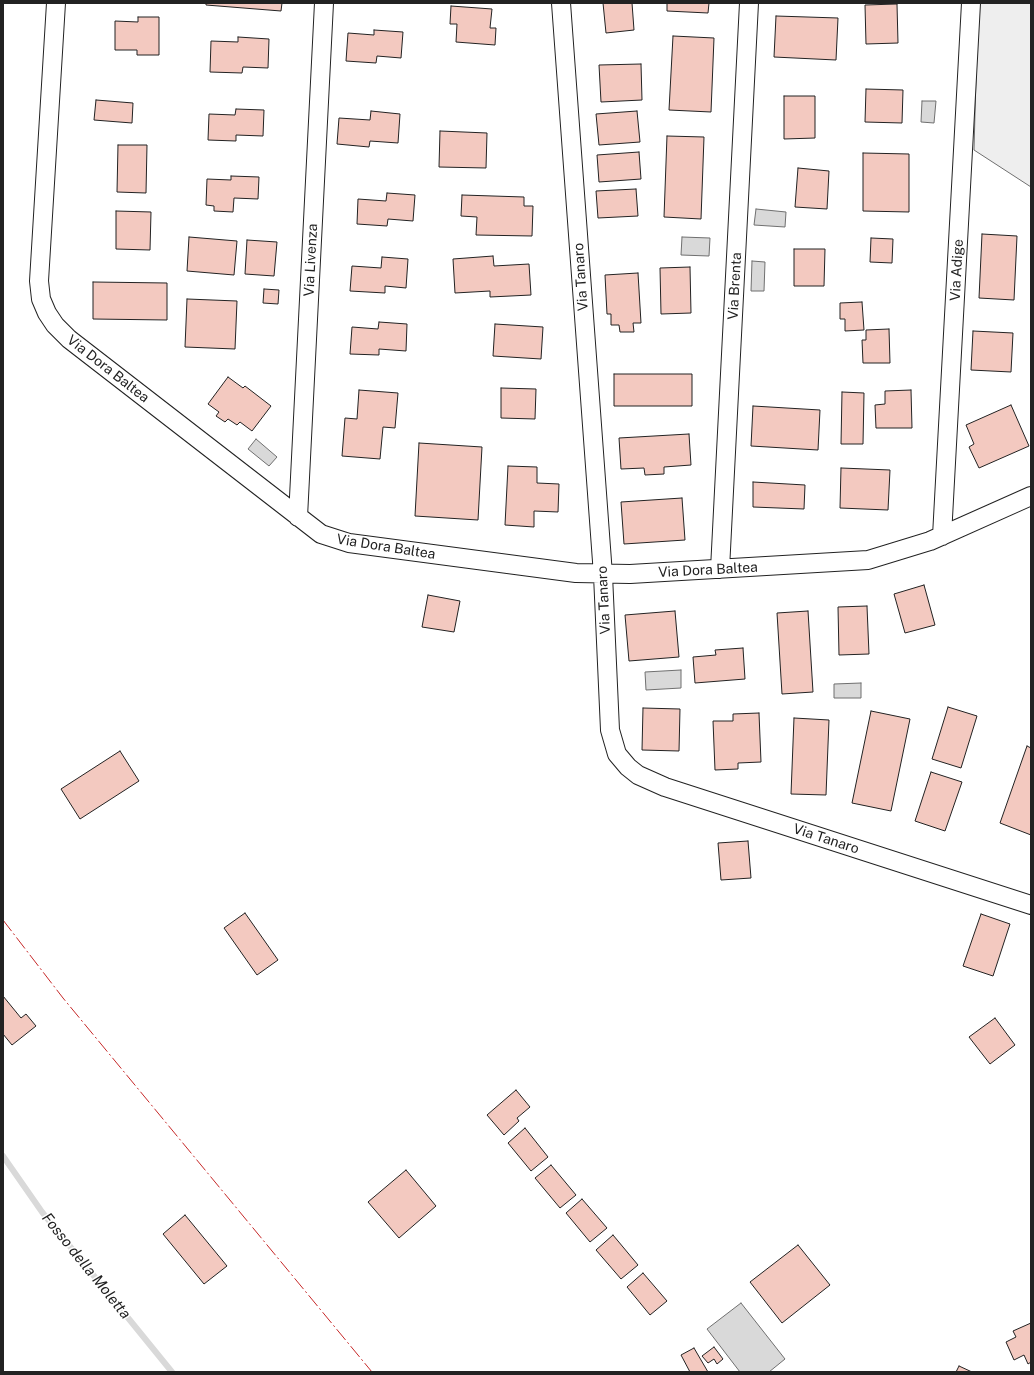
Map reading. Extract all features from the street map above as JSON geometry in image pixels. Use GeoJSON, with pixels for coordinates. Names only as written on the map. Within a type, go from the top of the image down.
{"type":"FeatureCollection","features":[{"type":"Feature","properties":{"kind":"street","name":"Via Dora Baltea"},"geometry":{"type":"LineString","coordinates":[[56,3],[39,281],[43,306],[55,325],[69,339],[322,534],[349,544],[602,575],[720,569],[868,560],[904,551],[942,536],[1031,496]]}},
{"type":"Feature","properties":{"kind":"street","name":"Via Livenza"},"geometry":{"type":"LineString","coordinates":[[298,517],[324,3]]}},
{"type":"Feature","properties":{"kind":"street","name":"Via Tanaro"},"geometry":{"type":"LineString","coordinates":[[561,3],[602,575],[611,738],[617,754],[628,768],[644,779],[665,787],[1031,905]]}},
{"type":"Feature","properties":{"kind":"street","name":"Via Brenta"},"geometry":{"type":"LineString","coordinates":[[720,569],[749,3]]}},
{"type":"Feature","properties":{"kind":"street","name":"Via Adige"},"geometry":{"type":"LineString","coordinates":[[942,536],[971,3]]}},
{"type":"Feature","properties":{"kind":"shaded area"},"geometry":{"type":"Polygon","coordinates":[[[978,3],[1031,3],[1031,187],[974,150],[978,3]]]}},
{"type":"Feature","properties":{"kind":"shaded area"},"geometry":{"type":"Polygon","coordinates":[[[922,101],[936,101],[934,123],[921,122],[922,101]]]}},
{"type":"Feature","properties":{"kind":"shaded area"},"geometry":{"type":"Polygon","coordinates":[[[756,209],[786,212],[785,227],[754,225],[756,209]]]}},
{"type":"Feature","properties":{"kind":"shaded area"},"geometry":{"type":"Polygon","coordinates":[[[682,237],[710,238],[709,256],[681,255],[682,237]]]}},
{"type":"Feature","properties":{"kind":"shaded area"},"geometry":{"type":"Polygon","coordinates":[[[752,261],[765,262],[764,291],[751,291],[752,261]]]}},
{"type":"Feature","properties":{"kind":"shaded area"},"geometry":{"type":"Polygon","coordinates":[[[256,439],[277,457],[269,466],[248,449],[256,439]]]}},
{"type":"Feature","properties":{"kind":"shaded area"},"geometry":{"type":"Polygon","coordinates":[[[681,670],[681,688],[646,690],[645,672],[681,670]]]}},
{"type":"Feature","properties":{"kind":"shaded area"},"geometry":{"type":"Polygon","coordinates":[[[861,683],[861,698],[834,698],[834,684],[861,683]]]}},
{"type":"Feature","properties":{"kind":"shaded area"},"geometry":{"type":"Polygon","coordinates":[[[741,1303],[785,1359],[769,1372],[740,1372],[707,1329],[741,1303]]]}},
{"type":"Feature","properties":{"kind":"building"},"geometry":{"type":"Polygon","coordinates":[[[206,3],[282,3],[281,11],[206,5],[206,3]]]}},
{"type":"Feature","properties":{"kind":"building"},"geometry":{"type":"Polygon","coordinates":[[[603,3],[632,3],[634,30],[606,33],[603,3]]]}},
{"type":"Feature","properties":{"kind":"building"},"geometry":{"type":"Polygon","coordinates":[[[667,3],[709,3],[708,13],[667,11],[667,3]]]}},
{"type":"Feature","properties":{"kind":"building"},"geometry":{"type":"Polygon","coordinates":[[[897,4],[898,43],[866,44],[865,5],[897,4]]]}},
{"type":"Feature","properties":{"kind":"building"},"geometry":{"type":"Polygon","coordinates":[[[451,6],[492,9],[490,28],[496,28],[495,45],[456,42],[457,24],[450,24],[451,6]]]}},
{"type":"Feature","properties":{"kind":"building"},"geometry":{"type":"Polygon","coordinates":[[[776,16],[838,18],[836,60],[774,57],[776,16]]]}},
{"type":"Feature","properties":{"kind":"building"},"geometry":{"type":"Polygon","coordinates":[[[138,17],[159,17],[159,55],[137,55],[137,50],[115,50],[115,21],[138,22],[138,17]]]}},
{"type":"Feature","properties":{"kind":"building"},"geometry":{"type":"Polygon","coordinates":[[[374,30],[403,32],[401,58],[377,56],[376,63],[346,61],[348,33],[374,35],[374,30]]]}},
{"type":"Feature","properties":{"kind":"building"},"geometry":{"type":"Polygon","coordinates":[[[673,36],[714,38],[711,112],[669,110],[673,36]]]}},
{"type":"Feature","properties":{"kind":"building"},"geometry":{"type":"Polygon","coordinates":[[[238,37],[269,39],[268,68],[243,67],[242,73],[210,72],[211,41],[238,42],[238,37]]]}},
{"type":"Feature","properties":{"kind":"building"},"geometry":{"type":"Polygon","coordinates":[[[641,64],[642,100],[601,102],[599,65],[641,64]]]}},
{"type":"Feature","properties":{"kind":"building"},"geometry":{"type":"Polygon","coordinates":[[[866,89],[903,90],[902,123],[865,122],[866,89]]]}},
{"type":"Feature","properties":{"kind":"building"},"geometry":{"type":"Polygon","coordinates":[[[784,96],[815,96],[815,138],[784,139],[784,96]]]}},
{"type":"Feature","properties":{"kind":"building"},"geometry":{"type":"Polygon","coordinates":[[[96,100],[133,103],[132,123],[94,120],[96,100]]]}},
{"type":"Feature","properties":{"kind":"building"},"geometry":{"type":"Polygon","coordinates":[[[236,109],[264,110],[263,136],[236,135],[236,141],[208,140],[209,114],[235,115],[236,109]]]}},
{"type":"Feature","properties":{"kind":"building"},"geometry":{"type":"Polygon","coordinates":[[[371,111],[400,114],[398,143],[370,141],[369,147],[337,144],[339,118],[370,120],[371,111]]]}},
{"type":"Feature","properties":{"kind":"building"},"geometry":{"type":"Polygon","coordinates":[[[637,111],[640,142],[599,145],[596,114],[637,111]]]}},
{"type":"Feature","properties":{"kind":"building"},"geometry":{"type":"Polygon","coordinates":[[[440,131],[487,133],[486,168],[439,167],[440,131]]]}},
{"type":"Feature","properties":{"kind":"building"},"geometry":{"type":"Polygon","coordinates":[[[667,136],[704,137],[701,219],[664,217],[667,136]]]}},
{"type":"Feature","properties":{"kind":"building"},"geometry":{"type":"Polygon","coordinates":[[[118,145],[147,145],[146,193],[117,192],[118,145]]]}},
{"type":"Feature","properties":{"kind":"building"},"geometry":{"type":"Polygon","coordinates":[[[639,152],[641,179],[599,182],[597,155],[639,152]]]}},
{"type":"Feature","properties":{"kind":"building"},"geometry":{"type":"Polygon","coordinates":[[[863,153],[909,154],[909,212],[863,211],[863,153]]]}},
{"type":"Feature","properties":{"kind":"building"},"geometry":{"type":"Polygon","coordinates":[[[798,168],[829,171],[827,209],[795,207],[798,168]]]}},
{"type":"Feature","properties":{"kind":"building"},"geometry":{"type":"Polygon","coordinates":[[[231,176],[259,177],[258,199],[234,198],[233,212],[214,211],[214,206],[206,205],[207,179],[231,180],[231,176]]]}},
{"type":"Feature","properties":{"kind":"building"},"geometry":{"type":"Polygon","coordinates":[[[636,189],[638,216],[598,218],[596,191],[636,189]]]}},
{"type":"Feature","properties":{"kind":"building"},"geometry":{"type":"Polygon","coordinates":[[[387,193],[415,195],[413,221],[388,219],[387,226],[357,224],[358,199],[386,201],[387,193]]]}},
{"type":"Feature","properties":{"kind":"building"},"geometry":{"type":"Polygon","coordinates":[[[462,195],[524,197],[524,206],[533,206],[532,236],[476,235],[477,217],[461,216],[462,195]]]}},
{"type":"Feature","properties":{"kind":"building"},"geometry":{"type":"Polygon","coordinates":[[[116,211],[151,212],[150,250],[116,249],[116,211]]]}},
{"type":"Feature","properties":{"kind":"building"},"geometry":{"type":"Polygon","coordinates":[[[982,234],[1017,236],[1014,300],[979,298],[982,234]]]}},
{"type":"Feature","properties":{"kind":"building"},"geometry":{"type":"Polygon","coordinates":[[[189,237],[237,241],[234,275],[187,271],[189,237]]]}},
{"type":"Feature","properties":{"kind":"building"},"geometry":{"type":"Polygon","coordinates":[[[871,238],[893,239],[892,263],[870,262],[871,238]]]}},
{"type":"Feature","properties":{"kind":"building"},"geometry":{"type":"Polygon","coordinates":[[[247,240],[277,242],[274,276],[245,274],[247,240]]]}},
{"type":"Feature","properties":{"kind":"building"},"geometry":{"type":"Polygon","coordinates":[[[794,249],[825,249],[824,286],[794,286],[794,249]]]}},
{"type":"Feature","properties":{"kind":"building"},"geometry":{"type":"Polygon","coordinates":[[[493,256],[494,266],[529,264],[531,295],[490,297],[490,291],[455,293],[453,259],[493,256]]]}},
{"type":"Feature","properties":{"kind":"building"},"geometry":{"type":"Polygon","coordinates":[[[382,257],[408,259],[406,288],[385,286],[385,293],[350,291],[352,266],[381,268],[382,257]]]}},
{"type":"Feature","properties":{"kind":"building"},"geometry":{"type":"Polygon","coordinates":[[[690,267],[691,313],[661,314],[660,268],[690,267]]]}},
{"type":"Feature","properties":{"kind":"building"},"geometry":{"type":"Polygon","coordinates":[[[638,273],[641,323],[633,323],[634,332],[620,332],[619,325],[611,325],[611,314],[607,314],[605,275],[638,273]]]}},
{"type":"Feature","properties":{"kind":"building"},"geometry":{"type":"Polygon","coordinates":[[[93,282],[167,283],[167,320],[93,319],[93,282]]]}},
{"type":"Feature","properties":{"kind":"building"},"geometry":{"type":"Polygon","coordinates":[[[264,289],[279,290],[278,304],[263,303],[264,289]]]}},
{"type":"Feature","properties":{"kind":"building"},"geometry":{"type":"Polygon","coordinates":[[[187,299],[237,301],[235,349],[185,347],[187,299]]]}},
{"type":"Feature","properties":{"kind":"building"},"geometry":{"type":"Polygon","coordinates":[[[862,302],[864,330],[845,331],[845,319],[840,319],[840,303],[862,302]]]}},
{"type":"Feature","properties":{"kind":"building"},"geometry":{"type":"Polygon","coordinates":[[[379,322],[407,324],[406,351],[379,349],[379,355],[350,354],[352,327],[378,329],[379,322]]]}},
{"type":"Feature","properties":{"kind":"building"},"geometry":{"type":"Polygon","coordinates":[[[495,324],[543,327],[541,359],[493,356],[495,324]]]}},
{"type":"Feature","properties":{"kind":"building"},"geometry":{"type":"Polygon","coordinates":[[[889,329],[890,363],[863,363],[862,340],[866,340],[866,330],[889,329]]]}},
{"type":"Feature","properties":{"kind":"building"},"geometry":{"type":"Polygon","coordinates":[[[973,331],[1013,333],[1011,372],[971,370],[973,331]]]}},
{"type":"Feature","properties":{"kind":"building"},"geometry":{"type":"Polygon","coordinates":[[[614,374],[692,374],[692,406],[614,406],[614,374]]]}},
{"type":"Feature","properties":{"kind":"building"},"geometry":{"type":"Polygon","coordinates":[[[228,377],[243,388],[245,386],[271,406],[252,431],[240,422],[237,425],[228,419],[225,422],[216,416],[219,412],[208,404],[228,377]]]}},
{"type":"Feature","properties":{"kind":"building"},"geometry":{"type":"Polygon","coordinates":[[[501,388],[536,389],[535,419],[501,418],[501,388]]]}},
{"type":"Feature","properties":{"kind":"building"},"geometry":{"type":"Polygon","coordinates":[[[359,390],[398,393],[395,428],[383,427],[380,459],[342,456],[345,418],[357,419],[359,390]]]}},
{"type":"Feature","properties":{"kind":"building"},"geometry":{"type":"Polygon","coordinates":[[[911,390],[912,428],[876,428],[875,405],[885,404],[885,391],[911,390]]]}},
{"type":"Feature","properties":{"kind":"building"},"geometry":{"type":"Polygon","coordinates":[[[842,392],[864,393],[863,444],[841,444],[842,392]]]}},
{"type":"Feature","properties":{"kind":"building"},"geometry":{"type":"Polygon","coordinates":[[[1011,405],[1029,446],[979,468],[969,447],[974,444],[966,425],[1011,405]]]}},
{"type":"Feature","properties":{"kind":"building"},"geometry":{"type":"Polygon","coordinates":[[[753,406],[820,410],[818,450],[751,446],[753,406]]]}},
{"type":"Feature","properties":{"kind":"building"},"geometry":{"type":"Polygon","coordinates":[[[689,434],[691,465],[664,467],[664,474],[645,475],[644,468],[621,469],[619,438],[689,434]]]}},
{"type":"Feature","properties":{"kind":"building"},"geometry":{"type":"Polygon","coordinates":[[[419,443],[482,447],[478,520],[415,516],[419,443]]]}},
{"type":"Feature","properties":{"kind":"building"},"geometry":{"type":"Polygon","coordinates":[[[508,466],[537,467],[537,483],[559,484],[558,512],[534,511],[534,527],[505,525],[508,466]]]}},
{"type":"Feature","properties":{"kind":"building"},"geometry":{"type":"Polygon","coordinates":[[[841,468],[890,470],[888,510],[840,508],[841,468]]]}},
{"type":"Feature","properties":{"kind":"building"},"geometry":{"type":"Polygon","coordinates":[[[753,482],[805,485],[804,509],[753,507],[753,482]]]}},
{"type":"Feature","properties":{"kind":"building"},"geometry":{"type":"Polygon","coordinates":[[[682,498],[685,540],[624,544],[621,502],[682,498]]]}},
{"type":"Feature","properties":{"kind":"building"},"geometry":{"type":"Polygon","coordinates":[[[924,585],[935,625],[905,633],[894,594],[924,585]]]}},
{"type":"Feature","properties":{"kind":"building"},"geometry":{"type":"Polygon","coordinates":[[[428,595],[460,601],[454,632],[422,627],[428,595]]]}},
{"type":"Feature","properties":{"kind":"building"},"geometry":{"type":"Polygon","coordinates":[[[867,606],[869,654],[839,655],[838,607],[867,606]]]}},
{"type":"Feature","properties":{"kind":"building"},"geometry":{"type":"Polygon","coordinates":[[[675,611],[679,657],[629,661],[625,615],[675,611]]]}},
{"type":"Feature","properties":{"kind":"building"},"geometry":{"type":"Polygon","coordinates":[[[808,611],[813,692],[782,694],[777,613],[808,611]]]}},
{"type":"Feature","properties":{"kind":"building"},"geometry":{"type":"Polygon","coordinates":[[[743,648],[745,679],[695,683],[693,657],[716,655],[715,650],[743,648]]]}},
{"type":"Feature","properties":{"kind":"building"},"geometry":{"type":"Polygon","coordinates":[[[948,707],[977,716],[961,768],[932,759],[948,707]]]}},
{"type":"Feature","properties":{"kind":"building"},"geometry":{"type":"Polygon","coordinates":[[[643,708],[680,709],[679,751],[642,750],[643,708]]]}},
{"type":"Feature","properties":{"kind":"building"},"geometry":{"type":"Polygon","coordinates":[[[871,711],[910,719],[891,811],[852,803],[871,711]]]}},
{"type":"Feature","properties":{"kind":"building"},"geometry":{"type":"Polygon","coordinates":[[[759,713],[761,762],[738,763],[738,769],[715,770],[713,721],[733,721],[733,714],[759,713]]]}},
{"type":"Feature","properties":{"kind":"building"},"geometry":{"type":"Polygon","coordinates":[[[794,718],[829,720],[826,795],[791,794],[794,718]]]}},
{"type":"Feature","properties":{"kind":"building"},"geometry":{"type":"Polygon","coordinates":[[[1027,746],[1031,748],[1031,835],[1000,823],[1027,746]]]}},
{"type":"Feature","properties":{"kind":"building"},"geometry":{"type":"Polygon","coordinates":[[[120,751],[139,781],[80,819],[61,789],[120,751]]]}},
{"type":"Feature","properties":{"kind":"building"},"geometry":{"type":"Polygon","coordinates":[[[931,772],[962,782],[945,831],[915,821],[931,772]]]}},
{"type":"Feature","properties":{"kind":"building"},"geometry":{"type":"Polygon","coordinates":[[[748,841],[751,878],[721,880],[718,843],[748,841]]]}},
{"type":"Feature","properties":{"kind":"building"},"geometry":{"type":"Polygon","coordinates":[[[245,913],[278,960],[257,975],[224,928],[245,913]]]}},
{"type":"Feature","properties":{"kind":"building"},"geometry":{"type":"Polygon","coordinates":[[[981,914],[1010,924],[993,976],[963,966],[981,914]]]}},
{"type":"Feature","properties":{"kind":"building"},"geometry":{"type":"Polygon","coordinates":[[[3,996],[21,1018],[26,1014],[36,1026],[12,1045],[3,1034],[3,996]]]}},
{"type":"Feature","properties":{"kind":"building"},"geometry":{"type":"Polygon","coordinates":[[[995,1018],[1015,1045],[990,1064],[969,1037],[995,1018]]]}},
{"type":"Feature","properties":{"kind":"building"},"geometry":{"type":"Polygon","coordinates":[[[516,1090],[530,1107],[517,1118],[519,1121],[504,1135],[487,1115],[516,1090]]]}},
{"type":"Feature","properties":{"kind":"building"},"geometry":{"type":"Polygon","coordinates":[[[525,1128],[548,1157],[531,1171],[508,1143],[525,1128]]]}},
{"type":"Feature","properties":{"kind":"building"},"geometry":{"type":"Polygon","coordinates":[[[551,1165],[576,1195],[560,1208],[535,1178],[551,1165]]]}},
{"type":"Feature","properties":{"kind":"building"},"geometry":{"type":"Polygon","coordinates":[[[406,1170],[436,1206],[399,1238],[368,1202],[406,1170]]]}},
{"type":"Feature","properties":{"kind":"building"},"geometry":{"type":"Polygon","coordinates":[[[582,1199],[607,1228],[590,1242],[566,1213],[582,1199]]]}},
{"type":"Feature","properties":{"kind":"building"},"geometry":{"type":"Polygon","coordinates":[[[185,1215],[227,1266],[204,1284],[163,1234],[185,1215]]]}},
{"type":"Feature","properties":{"kind":"building"},"geometry":{"type":"Polygon","coordinates":[[[613,1235],[638,1265],[621,1279],[596,1250],[613,1235]]]}},
{"type":"Feature","properties":{"kind":"building"},"geometry":{"type":"Polygon","coordinates":[[[798,1245],[830,1285],[782,1323],[750,1282],[798,1245]]]}},
{"type":"Feature","properties":{"kind":"building"},"geometry":{"type":"Polygon","coordinates":[[[643,1273],[667,1301],[650,1315],[627,1287],[643,1273]]]}},
{"type":"Feature","properties":{"kind":"building"},"geometry":{"type":"Polygon","coordinates":[[[1031,1323],[1031,1362],[1028,1364],[1024,1355],[1014,1360],[1006,1342],[1016,1337],[1013,1331],[1031,1323]]]}},
{"type":"Feature","properties":{"kind":"building"},"geometry":{"type":"Polygon","coordinates":[[[714,1347],[723,1359],[717,1364],[714,1359],[708,1363],[702,1356],[714,1347]]]}},
{"type":"Feature","properties":{"kind":"building"},"geometry":{"type":"Polygon","coordinates":[[[694,1348],[708,1372],[690,1372],[681,1355],[694,1348]]]}},
{"type":"Feature","properties":{"kind":"building"},"geometry":{"type":"Polygon","coordinates":[[[959,1366],[972,1372],[956,1372],[959,1366]]]}},
{"type":"Feature","properties":{"kind":"waterway","name":"Fosso della Moletta"},"geometry":{"type":"LineString","coordinates":[[3,1156],[42,1212],[172,1372]]}},
{"type":"Feature","properties":{"kind":"power"},"geometry":{"type":"LineString","coordinates":[[3,920],[63,998],[372,1372]]}}]}
